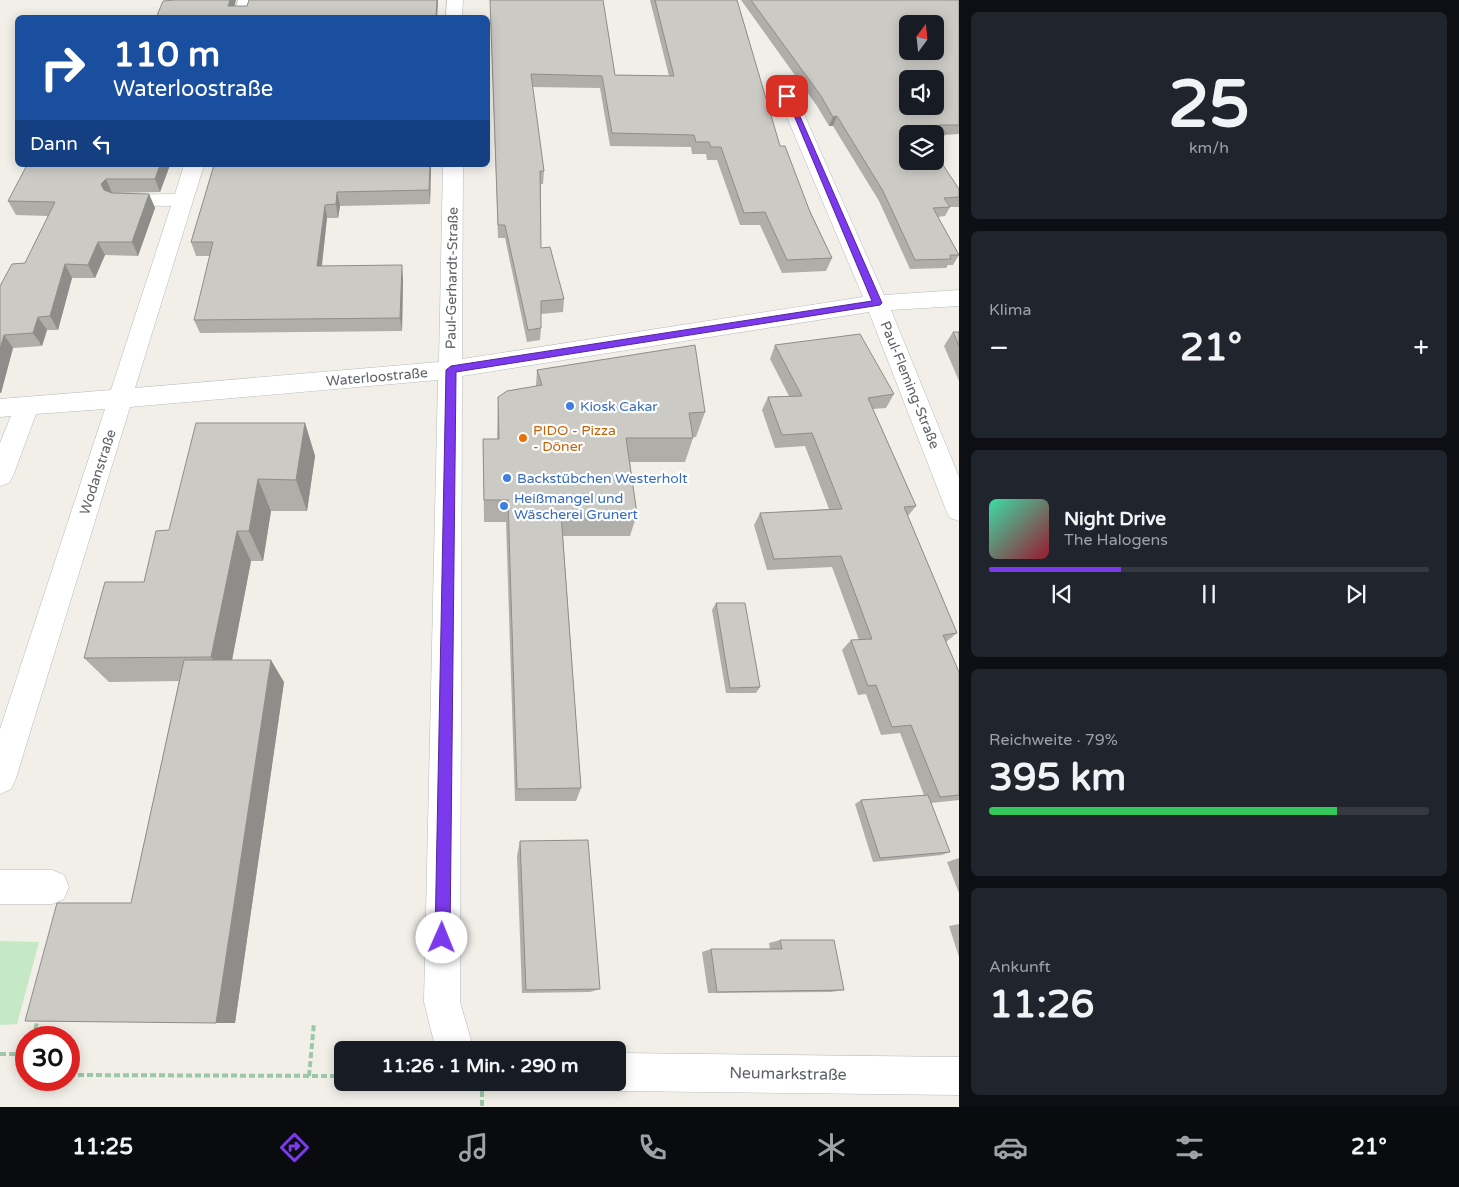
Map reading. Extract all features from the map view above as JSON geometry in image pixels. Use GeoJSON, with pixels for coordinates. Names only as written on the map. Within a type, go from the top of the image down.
{"type":"FeatureCollection","features":[{"type":"Feature","properties":{"kind":"street"},"geometry":{"type":"LineString","coordinates":[[241,15],[246,0]]}},
{"type":"Feature","properties":{"kind":"street"},"geometry":{"type":"LineString","coordinates":[[454,0],[454,15]]}},
{"type":"Feature","properties":{"kind":"street","name":"Paul-Fleming-Straße"},"geometry":{"type":"LineString","coordinates":[[787,96],[877,303],[959,510]]}},
{"type":"Feature","properties":{"kind":"street","name":"Wodanstraße"},"geometry":{"type":"LineString","coordinates":[[0,778],[193,167]]}},
{"type":"Feature","properties":{"kind":"street","name":"Paul-Gerhardt-Straße"},"geometry":{"type":"LineString","coordinates":[[453,167],[442,1002],[453,1041]]}},
{"type":"Feature","properties":{"kind":"street"},"geometry":{"type":"LineString","coordinates":[[119,199],[183,200]]}},
{"type":"Feature","properties":{"kind":"street","name":"Waterloostraße"},"geometry":{"type":"LineString","coordinates":[[0,408],[414,375],[877,303],[959,298]]}},
{"type":"Feature","properties":{"kind":"street"},"geometry":{"type":"LineString","coordinates":[[0,476],[27,406]]}},
{"type":"Feature","properties":{"kind":"street"},"geometry":{"type":"LineString","coordinates":[[0,887],[52,887]]}},
{"type":"Feature","properties":{"kind":"street","name":"Neumarkstraße"},"geometry":{"type":"LineString","coordinates":[[626,1072],[959,1076]]}},
{"type":"Feature","properties":{"kind":"path"},"geometry":{"type":"LineString","coordinates":[[36,1026],[40,1009]]}},
{"type":"Feature","properties":{"kind":"path"},"geometry":{"type":"LineString","coordinates":[[309,1076],[314,1023]]}},
{"type":"Feature","properties":{"kind":"path"},"geometry":{"type":"LineString","coordinates":[[0,1054],[15,1054]]}},
{"type":"Feature","properties":{"kind":"path"},"geometry":{"type":"LineString","coordinates":[[80,1074],[334,1076]]}},
{"type":"Feature","properties":{"kind":"path"},"geometry":{"type":"LineString","coordinates":[[482,1091],[482,1107]]}},
{"type":"Feature","properties":{"kind":"green space"},"geometry":{"type":"Polygon","coordinates":[[[0,941],[39,942],[17,1024],[0,1025],[0,941]]]}},
{"type":"Feature","properties":{"kind":"building"},"geometry":{"type":"Polygon","coordinates":[[[230,0],[228,6],[247,6],[249,0],[437,0],[436,15],[157,15],[163,1],[230,0]]]}},
{"type":"Feature","properties":{"kind":"building"},"geometry":{"type":"Polygon","coordinates":[[[490,0],[603,0],[615,75],[674,76],[655,0],[737,0],[780,146],[785,146],[810,212],[832,258],[787,260],[765,212],[744,213],[721,147],[711,147],[709,142],[696,142],[694,135],[612,133],[602,76],[531,74],[544,171],[540,171],[541,248],[550,247],[564,299],[541,301],[541,328],[528,330],[505,225],[498,225],[490,0]]]}},
{"type":"Feature","properties":{"kind":"building"},"geometry":{"type":"Polygon","coordinates":[[[751,0],[959,0],[959,125],[899,125],[899,170],[944,170],[944,166],[959,189],[959,197],[944,198],[950,207],[933,208],[959,255],[950,255],[951,259],[915,260],[883,191],[837,116],[833,117],[821,96],[751,0]]]}},
{"type":"Feature","properties":{"kind":"building"},"geometry":{"type":"Polygon","coordinates":[[[26,167],[159,167],[155,179],[106,179],[101,184],[104,190],[112,193],[149,194],[132,242],[98,242],[88,265],[65,264],[50,316],[38,317],[33,333],[4,335],[0,349],[0,286],[12,264],[25,263],[55,202],[8,201],[26,167]]]}},
{"type":"Feature","properties":{"kind":"building"},"geometry":{"type":"Polygon","coordinates":[[[213,167],[430,167],[429,190],[337,192],[336,204],[325,205],[317,266],[402,265],[400,318],[194,320],[213,242],[191,242],[213,167]]]}},
{"type":"Feature","properties":{"kind":"building"},"geometry":{"type":"Polygon","coordinates":[[[953,332],[959,332],[959,346],[953,332]]]}},
{"type":"Feature","properties":{"kind":"building"},"geometry":{"type":"Polygon","coordinates":[[[860,334],[894,394],[868,398],[916,506],[904,507],[957,633],[943,635],[959,672],[959,795],[940,797],[911,725],[892,727],[876,685],[868,686],[851,640],[872,639],[841,556],[774,559],[760,513],[842,509],[812,433],[782,435],[768,397],[802,396],[775,345],[860,334]]]}},
{"type":"Feature","properties":{"kind":"building"},"geometry":{"type":"Polygon","coordinates":[[[695,345],[705,412],[689,413],[693,438],[626,438],[637,514],[561,514],[581,788],[517,789],[508,500],[484,500],[483,439],[499,439],[498,397],[507,391],[542,385],[537,370],[695,345]]]}},
{"type":"Feature","properties":{"kind":"building"},"geometry":{"type":"Polygon","coordinates":[[[196,423],[305,423],[296,480],[258,479],[249,531],[237,531],[211,657],[84,658],[105,582],[144,582],[156,531],[169,530],[196,423]]]}},
{"type":"Feature","properties":{"kind":"building"},"geometry":{"type":"Polygon","coordinates":[[[716,603],[745,603],[760,687],[730,688],[716,603]]]}},
{"type":"Feature","properties":{"kind":"building"},"geometry":{"type":"Polygon","coordinates":[[[184,660],[271,660],[216,1023],[25,1021],[57,903],[131,903],[184,660]]]}},
{"type":"Feature","properties":{"kind":"building"},"geometry":{"type":"Polygon","coordinates":[[[928,795],[950,852],[880,858],[861,800],[928,795]]]}},
{"type":"Feature","properties":{"kind":"building"},"geometry":{"type":"Polygon","coordinates":[[[588,840],[600,989],[526,990],[520,841],[588,840]]]}},
{"type":"Feature","properties":{"kind":"building"},"geometry":{"type":"Polygon","coordinates":[[[780,940],[834,940],[844,990],[717,992],[711,949],[782,949],[780,940]]]}},
{"type":"Feature","properties":{"kind":"place","name":"Kiosk Cakar"},"geometry":{"type":"Point","coordinates":[570,406]}},
{"type":"Feature","properties":{"kind":"place","name":"PIDO - Pizza - Döner"},"geometry":{"type":"Point","coordinates":[523,438]}},
{"type":"Feature","properties":{"kind":"place","name":"Backstübchen Westerholt"},"geometry":{"type":"Point","coordinates":[507,478]}},
{"type":"Feature","properties":{"kind":"place","name":"Heißmangel und Wäscherei Grunert"},"geometry":{"type":"Point","coordinates":[504,506]}},
{"type":"Feature","properties":{"kind":"route"},"geometry":{"type":"LineString","coordinates":[[442,938],[451,370],[877,303],[787,96]]}}]}
